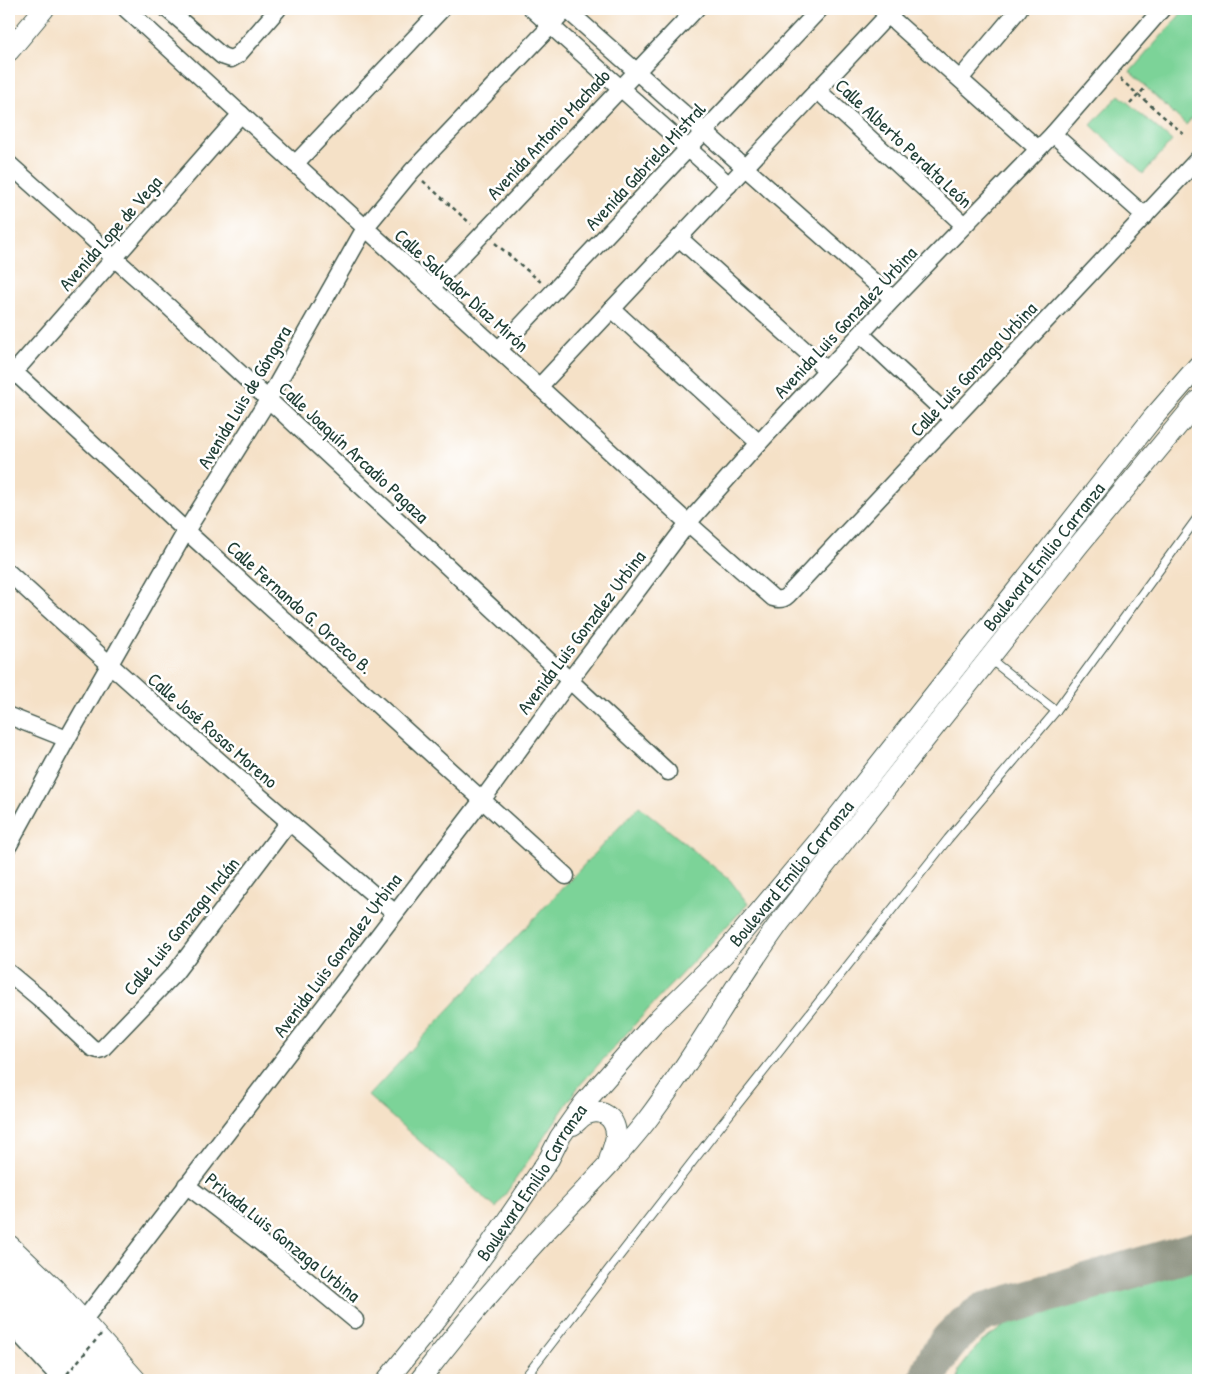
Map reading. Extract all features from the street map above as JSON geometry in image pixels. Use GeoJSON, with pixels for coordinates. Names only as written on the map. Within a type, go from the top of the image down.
{"type":"FeatureCollection","features":[{"type":"Feature","properties":{"kind":"main road"},"geometry":{"type":"LineString","coordinates":[[9,1290],[54,1338],[89,1380]]}},
{"type":"Feature","properties":{"kind":"main road"},"geometry":{"type":"LineString","coordinates":[[9,1318],[66,1380]]}},
{"type":"Feature","properties":{"kind":"street"},"geometry":{"type":"LineString","coordinates":[[9,51],[44,9]]}},
{"type":"Feature","properties":{"kind":"street","name":"Calle Salvador Díaz Mirón"},"geometry":{"type":"LineString","coordinates":[[126,9],[688,523],[773,598]]}},
{"type":"Feature","properties":{"kind":"street"},"geometry":{"type":"LineString","coordinates":[[167,9],[222,56],[231,58],[238,55],[278,9]]}},
{"type":"Feature","properties":{"kind":"street"},"geometry":{"type":"LineString","coordinates":[[295,164],[442,9]]}},
{"type":"Feature","properties":{"kind":"street"},"geometry":{"type":"LineString","coordinates":[[532,9],[729,185]]}},
{"type":"Feature","properties":{"kind":"street"},"geometry":{"type":"LineString","coordinates":[[567,9],[893,298]]}},
{"type":"Feature","properties":{"kind":"street","name":"Avenida Luis de Góngora"},"geometry":{"type":"LineString","coordinates":[[10,842],[186,531],[268,400],[365,228],[412,172],[567,9]]}},
{"type":"Feature","properties":{"kind":"street","name":"Avenida Antonio Machado"},"geometry":{"type":"LineString","coordinates":[[431,288],[696,9]]}},
{"type":"Feature","properties":{"kind":"street","name":"Avenida Gabriela Mistral"},"geometry":{"type":"LineString","coordinates":[[498,350],[820,9]]}},
{"type":"Feature","properties":{"kind":"street"},"geometry":{"type":"LineString","coordinates":[[960,79],[1019,9]]}},
{"type":"Feature","properties":{"kind":"street","name":"Avenida Luis Gonzalez Urbina"},"geometry":{"type":"LineString","coordinates":[[82,1321],[394,912],[483,799],[688,523],[893,298],[1053,134],[1162,9]]}},
{"type":"Feature","properties":{"kind":"street"},"geometry":{"type":"LineString","coordinates":[[539,387],[746,167],[885,12],[1038,149]]}},
{"type":"Feature","properties":{"kind":"street","name":"Calle Alberto Peralta León"},"geometry":{"type":"LineString","coordinates":[[817,90],[964,225]]}},
{"type":"Feature","properties":{"kind":"street","name":"Avenida Lope de Vega"},"geometry":{"type":"LineString","coordinates":[[11,372],[241,114]]}},
{"type":"Feature","properties":{"kind":"street"},"geometry":{"type":"LineString","coordinates":[[1053,134],[1145,216]]}},
{"type":"Feature","properties":{"kind":"street","name":"Calle Luis Gonzaga Urbina"},"geometry":{"type":"LineString","coordinates":[[773,598],[784,599],[788,595],[1198,159]]}},
{"type":"Feature","properties":{"kind":"street","name":"Calle Joaquín Arcadio Pagaza"},"geometry":{"type":"LineString","coordinates":[[9,164],[268,400],[668,772]]}},
{"type":"Feature","properties":{"kind":"street"},"geometry":{"type":"LineString","coordinates":[[679,238],[827,370]]}},
{"type":"Feature","properties":{"kind":"street"},"geometry":{"type":"LineString","coordinates":[[612,309],[759,443]]}},
{"type":"Feature","properties":{"kind":"street"},"geometry":{"type":"LineString","coordinates":[[861,334],[953,420]]}},
{"type":"Feature","properties":{"kind":"street","name":"Boulevard Emilio Carranza"},"geometry":{"type":"LineString","coordinates":[[420,1380],[507,1274],[646,1121],[681,1071],[750,963],[1152,419],[1198,366]]}},
{"type":"Feature","properties":{"kind":"street","name":"Calle Fernando G. Orozco B."},"geometry":{"type":"LineString","coordinates":[[11,372],[566,876]]}},
{"type":"Feature","properties":{"kind":"street","name":"Boulevard Emilio Carranza"},"geometry":{"type":"LineString","coordinates":[[387,1380],[438,1317],[486,1251],[549,1159],[560,1136],[605,1078],[653,1024],[724,954],[981,651],[1078,546],[1198,401]]}},
{"type":"Feature","properties":{"kind":"street","name":"Calle José Rosas Moreno"},"geometry":{"type":"LineString","coordinates":[[9,573],[109,665],[394,912]]}},
{"type":"Feature","properties":{"kind":"street"},"geometry":{"type":"LineString","coordinates":[[9,716],[67,739]]}},
{"type":"Feature","properties":{"kind":"street","name":"Calle Luis Gonzaga Inclán"},"geometry":{"type":"LineString","coordinates":[[9,974],[39,998],[92,1048],[102,1049],[175,973],[289,822]]}},
{"type":"Feature","properties":{"kind":"street"},"geometry":{"type":"LineString","coordinates":[[560,1136],[584,1115],[603,1112],[611,1118],[616,1136],[608,1165]]}},
{"type":"Feature","properties":{"kind":"street","name":"Privada Luis Gonzaga Urbina"},"geometry":{"type":"LineString","coordinates":[[186,1185],[283,1260],[355,1320]]}},
{"type":"Feature","properties":{"kind":"street"},"geometry":{"type":"LineString","coordinates":[[9,1245],[54,1288],[136,1380]]}},
{"type":"Feature","properties":{"kind":"street"},"geometry":{"type":"LineString","coordinates":[[9,1266],[28,1284],[114,1380]]}},
{"type":"Feature","properties":{"kind":"lane"},"geometry":{"type":"LineString","coordinates":[[523,1380],[714,1134],[942,847],[1056,711],[1198,517]]}},
{"type":"Feature","properties":{"kind":"lane"},"geometry":{"type":"LineString","coordinates":[[981,651],[1056,711]]}},
{"type":"Feature","properties":{"kind":"path"},"geometry":{"type":"LineString","coordinates":[[1110,70],[1186,136]]}},
{"type":"Feature","properties":{"kind":"path"},"geometry":{"type":"LineString","coordinates":[[1130,104],[1146,86]]}},
{"type":"Feature","properties":{"kind":"path"},"geometry":{"type":"LineString","coordinates":[[62,1380],[102,1332]]}},
{"type":"Feature","properties":{"kind":"green space"},"geometry":{"type":"Polygon","coordinates":[[[1185,9],[1198,9],[1198,111],[1186,125],[1130,72],[1185,9]]]}},
{"type":"Feature","properties":{"kind":"green space"},"geometry":{"type":"Polygon","coordinates":[[[1119,95],[1172,141],[1143,174],[1091,125],[1119,95]]]}},
{"type":"Feature","properties":{"kind":"green space"},"geometry":{"type":"Polygon","coordinates":[[[639,806],[730,880],[748,904],[665,991],[579,1086],[496,1208],[368,1096],[639,806]]]}},
{"type":"Feature","properties":{"kind":"green space"},"geometry":{"type":"Polygon","coordinates":[[[1198,1264],[1198,1380],[958,1380],[959,1370],[980,1343],[1007,1324],[1098,1291],[1198,1264]]]}},
{"type":"Feature","properties":{"kind":"taxiway"},"geometry":{"type":"LineString","coordinates":[[928,1380],[943,1349],[957,1333],[984,1312],[1198,1250]]}}]}
